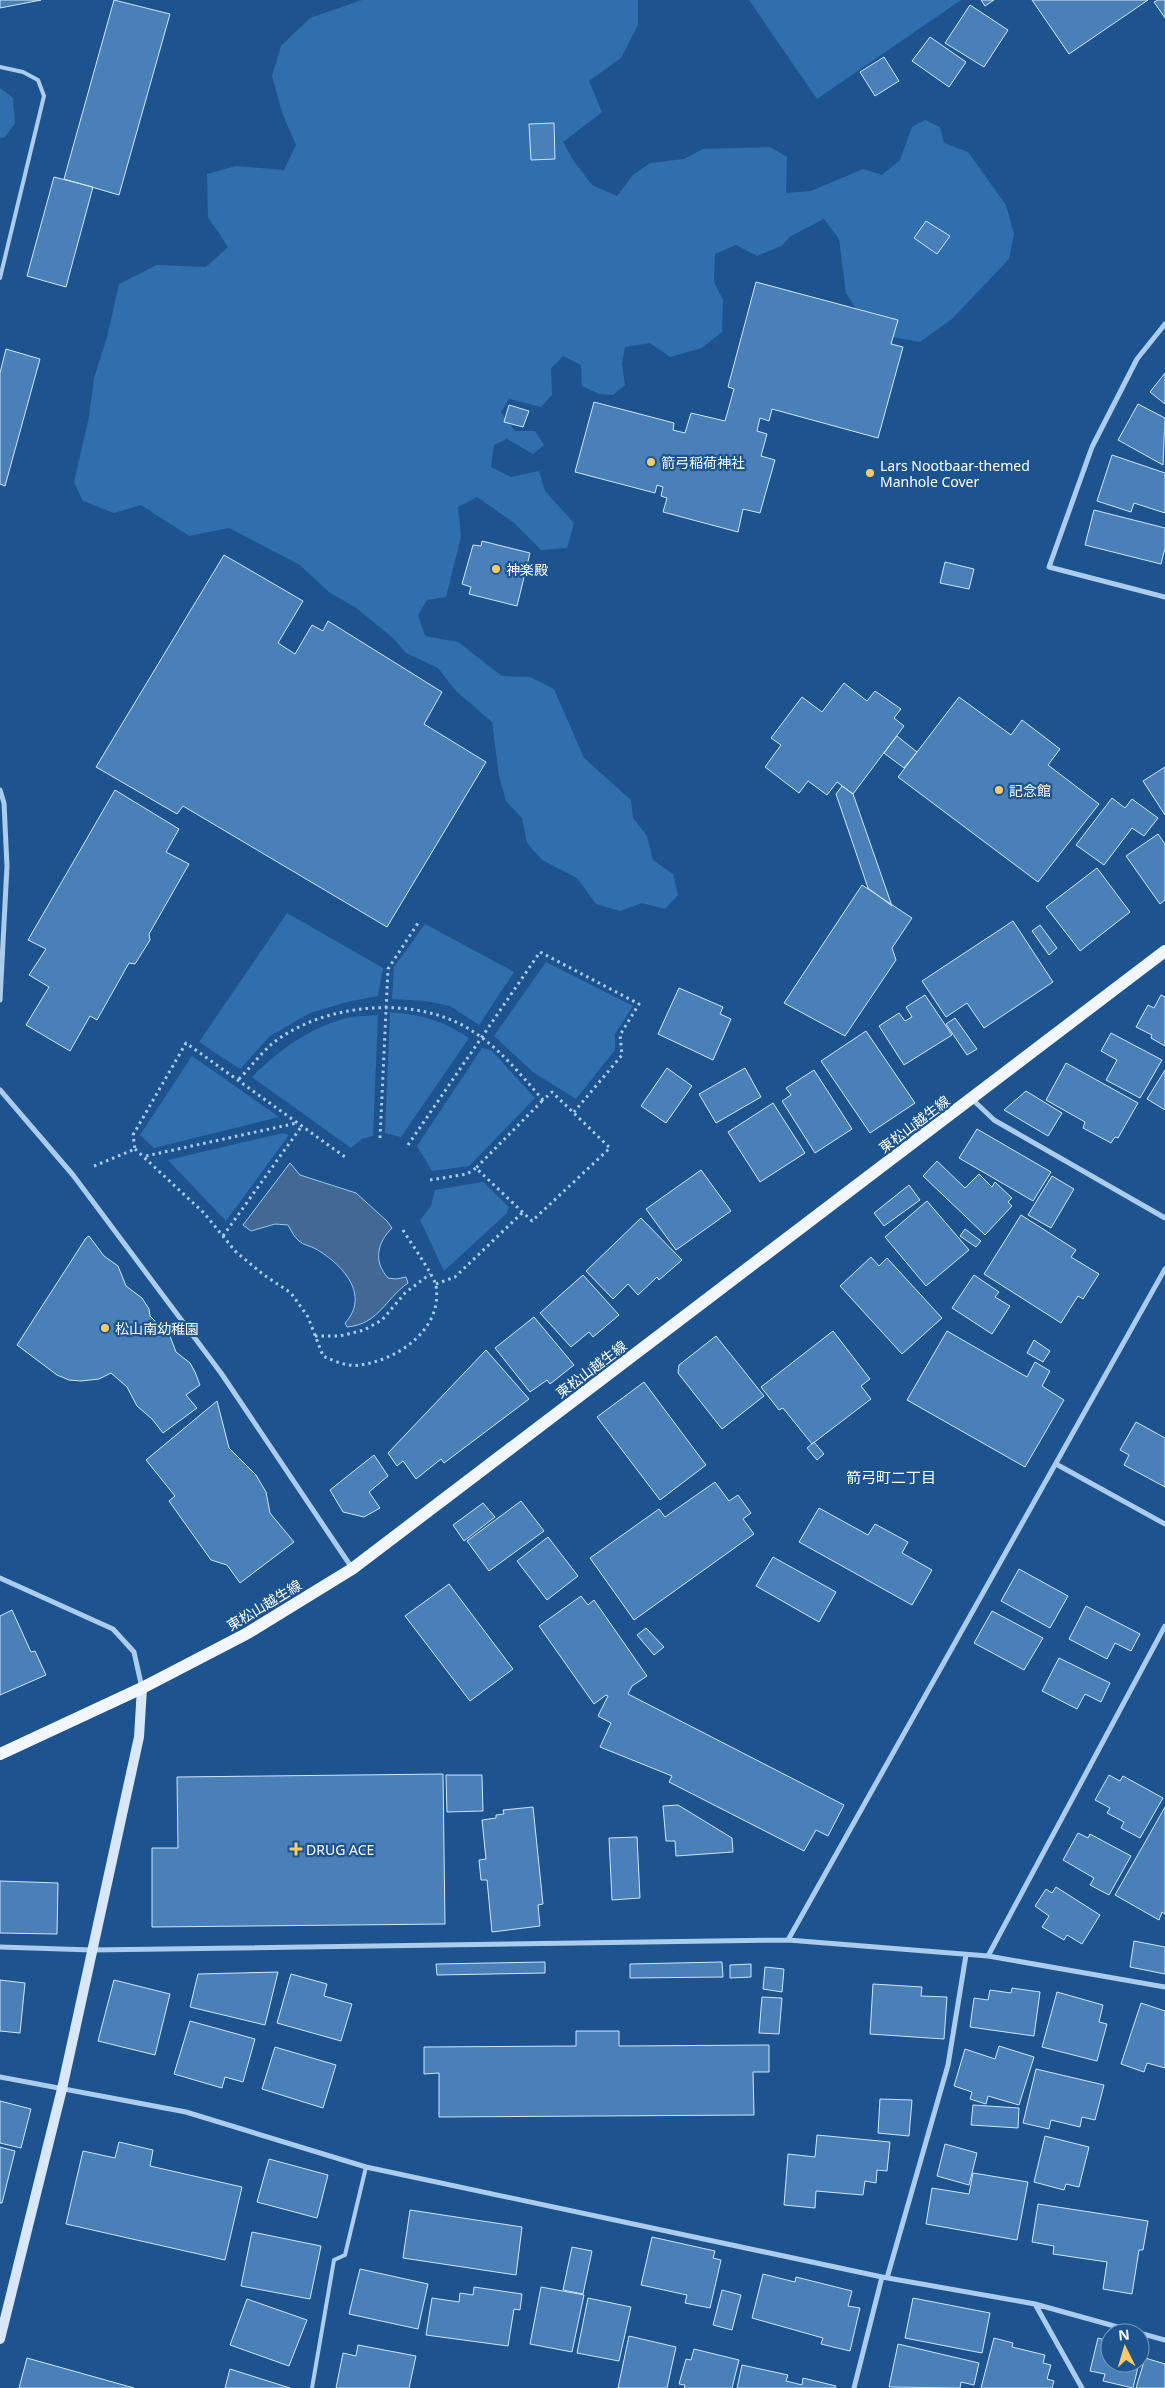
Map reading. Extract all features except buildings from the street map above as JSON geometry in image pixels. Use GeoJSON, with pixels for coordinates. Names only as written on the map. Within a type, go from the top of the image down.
{"type":"FeatureCollection","features":[{"type":"Feature","properties":{"kind":"main road","name":"東松山越生線"},"geometry":{"type":"LineString","coordinates":[[0,1754],[142,1688],[246,1634],[352,1569],[1165,951]]}},
{"type":"Feature","properties":{"kind":"street"},"geometry":{"type":"LineString","coordinates":[[1165,324],[1137,359],[1092,447],[1049,567],[1165,597]]}},
{"type":"Feature","properties":{"kind":"street"},"geometry":{"type":"LineString","coordinates":[[0,790],[4,803],[7,866],[0,1000]]}},
{"type":"Feature","properties":{"kind":"street"},"geometry":{"type":"LineString","coordinates":[[0,1090],[73,1175],[221,1373],[352,1569]]}},
{"type":"Feature","properties":{"kind":"street"},"geometry":{"type":"LineString","coordinates":[[972,1098],[994,1120],[1165,1218]]}},
{"type":"Feature","properties":{"kind":"street"},"geometry":{"type":"LineString","coordinates":[[788,1940],[1165,1269]]}},
{"type":"Feature","properties":{"kind":"street"},"geometry":{"type":"LineString","coordinates":[[1056,1464],[1165,1524]]}},
{"type":"Feature","properties":{"kind":"street"},"geometry":{"type":"LineString","coordinates":[[0,1578],[112,1629],[134,1652],[142,1688],[139,1738],[62,2089],[0,2339]]}},
{"type":"Feature","properties":{"kind":"street"},"geometry":{"type":"LineString","coordinates":[[988,1956],[1165,1626]]}},
{"type":"Feature","properties":{"kind":"street"},"geometry":{"type":"LineString","coordinates":[[0,1947],[92,1950],[788,1940],[988,1956],[1165,1987]]}},
{"type":"Feature","properties":{"kind":"street"},"geometry":{"type":"LineString","coordinates":[[854,2388],[948,2065],[966,1955]]}},
{"type":"Feature","properties":{"kind":"street"},"geometry":{"type":"LineString","coordinates":[[0,2077],[186,2112],[366,2167],[885,2278],[1034,2304],[1165,2340]]}},
{"type":"Feature","properties":{"kind":"street"},"geometry":{"type":"LineString","coordinates":[[1034,2304],[1082,2388]]}},
{"type":"Feature","properties":{"kind":"lane"},"geometry":{"type":"LineString","coordinates":[[0,67],[24,72],[38,80],[44,96],[0,278]]}},
{"type":"Feature","properties":{"kind":"lane"},"geometry":{"type":"LineString","coordinates":[[312,2388],[334,2260],[345,2255],[366,2167]]}},
{"type":"Feature","properties":{"kind":"path"},"geometry":{"type":"LineString","coordinates":[[380,1138],[388,969],[418,923]]}},
{"type":"Feature","properties":{"kind":"path"},"geometry":{"type":"LineString","coordinates":[[408,1145],[540,952],[638,1004],[620,1035],[622,1055],[574,1112]]}},
{"type":"Feature","properties":{"kind":"path"},"geometry":{"type":"LineString","coordinates":[[239,1079],[273,1044],[298,1028],[334,1014],[362,1009],[423,1010],[468,1028],[502,1054],[543,1100]]}},
{"type":"Feature","properties":{"kind":"path"},"geometry":{"type":"LineString","coordinates":[[345,1157],[239,1079],[186,1043],[133,1135],[135,1149],[145,1156],[204,1213],[236,1252],[264,1275],[291,1293],[308,1317],[323,1356],[339,1362],[359,1365],[397,1352],[418,1339],[430,1322],[436,1304],[436,1284],[401,1227]]}},
{"type":"Feature","properties":{"kind":"path"},"geometry":{"type":"LineString","coordinates":[[430,1180],[467,1174],[476,1168],[552,1092],[610,1148],[532,1221],[476,1168]]}},
{"type":"Feature","properties":{"kind":"path"},"geometry":{"type":"LineString","coordinates":[[145,1156],[297,1123]]}},
{"type":"Feature","properties":{"kind":"path"},"geometry":{"type":"LineString","coordinates":[[223,1236],[301,1126]]}},
{"type":"Feature","properties":{"kind":"path"},"geometry":{"type":"LineString","coordinates":[[73,1175],[135,1149]]}},
{"type":"Feature","properties":{"kind":"path"},"geometry":{"type":"LineString","coordinates":[[436,1284],[455,1277],[523,1212]]}},
{"type":"Feature","properties":{"kind":"path"},"geometry":{"type":"LineString","coordinates":[[315,1336],[340,1336],[364,1330],[382,1320],[405,1294],[430,1274]]}},
{"type":"Feature","properties":{"kind":"shaded area"},"geometry":{"type":"Polygon","coordinates":[[[362,0],[638,0],[638,25],[621,58],[589,81],[602,112],[563,142],[573,160],[592,185],[617,196],[633,175],[650,163],[684,159],[703,149],[770,147],[787,157],[786,193],[811,191],[863,169],[882,175],[900,160],[912,127],[925,120],[940,127],[944,143],[968,152],[1006,205],[1014,234],[1009,259],[952,319],[920,342],[882,335],[866,325],[846,293],[839,239],[824,219],[791,236],[781,246],[757,256],[736,245],[715,254],[714,282],[723,300],[722,332],[702,348],[670,357],[650,343],[625,347],[622,363],[625,385],[613,395],[599,394],[582,386],[581,365],[563,356],[551,369],[552,395],[541,407],[509,399],[501,412],[515,431],[535,431],[544,445],[533,454],[507,439],[494,445],[491,467],[511,477],[539,471],[545,491],[574,523],[567,548],[541,550],[513,522],[477,497],[458,507],[461,537],[446,597],[427,600],[418,615],[425,636],[458,642],[502,676],[530,677],[554,689],[584,758],[631,800],[633,818],[647,836],[653,860],[673,874],[678,895],[665,909],[642,903],[620,911],[596,904],[577,878],[542,860],[527,843],[522,818],[506,801],[499,776],[492,722],[455,690],[438,668],[406,653],[393,638],[355,607],[330,593],[300,565],[229,528],[189,536],[141,505],[114,513],[83,501],[74,482],[89,417],[94,378],[107,337],[119,284],[157,265],[206,267],[228,247],[208,217],[207,174],[236,166],[284,170],[296,145],[283,115],[272,76],[281,46],[310,18],[362,0]]]}},
{"type":"Feature","properties":{"kind":"shaded area"},"geometry":{"type":"Polygon","coordinates":[[[749,0],[961,0],[817,99],[749,0]]]}},
{"type":"Feature","properties":{"kind":"shaded area"},"geometry":{"type":"Polygon","coordinates":[[[0,88],[13,98],[15,123],[5,137],[0,138],[0,88]]]}},
{"type":"Feature","properties":{"kind":"shaded area"},"geometry":{"type":"Polygon","coordinates":[[[287,913],[383,968],[378,996],[347,1002],[310,1013],[270,1036],[240,1069],[199,1042],[287,913]]]}},
{"type":"Feature","properties":{"kind":"shaded area"},"geometry":{"type":"Polygon","coordinates":[[[425,924],[514,972],[479,1025],[450,1006],[426,1001],[392,999],[394,967],[425,924]]]}},
{"type":"Feature","properties":{"kind":"shaded area"},"geometry":{"type":"Polygon","coordinates":[[[546,962],[633,1006],[615,1034],[615,1050],[576,1099],[533,1072],[494,1036],[546,962]]]}},
{"type":"Feature","properties":{"kind":"shaded area"},"geometry":{"type":"Polygon","coordinates":[[[390,1012],[431,1019],[469,1038],[401,1137],[385,1133],[390,1012]]]}},
{"type":"Feature","properties":{"kind":"shaded area"},"geometry":{"type":"Polygon","coordinates":[[[378,1015],[373,1136],[362,1139],[351,1148],[252,1077],[272,1058],[294,1042],[330,1023],[347,1018],[378,1015]]]}},
{"type":"Feature","properties":{"kind":"shaded area"},"geometry":{"type":"Polygon","coordinates":[[[482,1048],[491,1050],[535,1098],[469,1166],[432,1171],[417,1146],[482,1048]]]}},
{"type":"Feature","properties":{"kind":"shaded area"},"geometry":{"type":"Polygon","coordinates":[[[192,1056],[279,1117],[154,1148],[140,1135],[192,1056]]]}},
{"type":"Feature","properties":{"kind":"shaded area"},"geometry":{"type":"Polygon","coordinates":[[[283,1133],[289,1135],[226,1221],[168,1160],[283,1133]]]}},
{"type":"Feature","properties":{"kind":"shaded area"},"geometry":{"type":"Polygon","coordinates":[[[290,1163],[300,1175],[356,1193],[387,1221],[392,1228],[380,1246],[380,1265],[388,1278],[406,1277],[408,1283],[367,1321],[347,1327],[345,1323],[352,1312],[355,1302],[354,1291],[350,1281],[326,1255],[299,1241],[288,1225],[275,1224],[251,1231],[243,1225],[290,1163]]]}},
{"type":"Feature","properties":{"kind":"shaded area"},"geometry":{"type":"Polygon","coordinates":[[[483,1182],[509,1207],[506,1214],[444,1271],[420,1220],[431,1206],[435,1190],[483,1182]]]}},
{"type":"Feature","properties":{"kind":"place","name":"箭弓稲荷神社"},"geometry":{"type":"Point","coordinates":[651,462]}},
{"type":"Feature","properties":{"kind":"place","name":"Lars Nootbaar-themed Manhole Cover"},"geometry":{"type":"Point","coordinates":[870,473]}},
{"type":"Feature","properties":{"kind":"place","name":"神楽殿"},"geometry":{"type":"Point","coordinates":[496,569]}},
{"type":"Feature","properties":{"kind":"place","name":"記念館"},"geometry":{"type":"Point","coordinates":[999,790]}},
{"type":"Feature","properties":{"kind":"place","name":"松山南幼稚園"},"geometry":{"type":"Point","coordinates":[105,1328]}},
{"type":"Feature","properties":{"kind":"place","name":"DRUG ACE"},"geometry":{"type":"Point","coordinates":[296,1849]}},
{"type":"Feature","properties":{"kind":"district","name":"箭弓町二丁目"},"geometry":{"type":"Point","coordinates":[891,1477]}}]}
